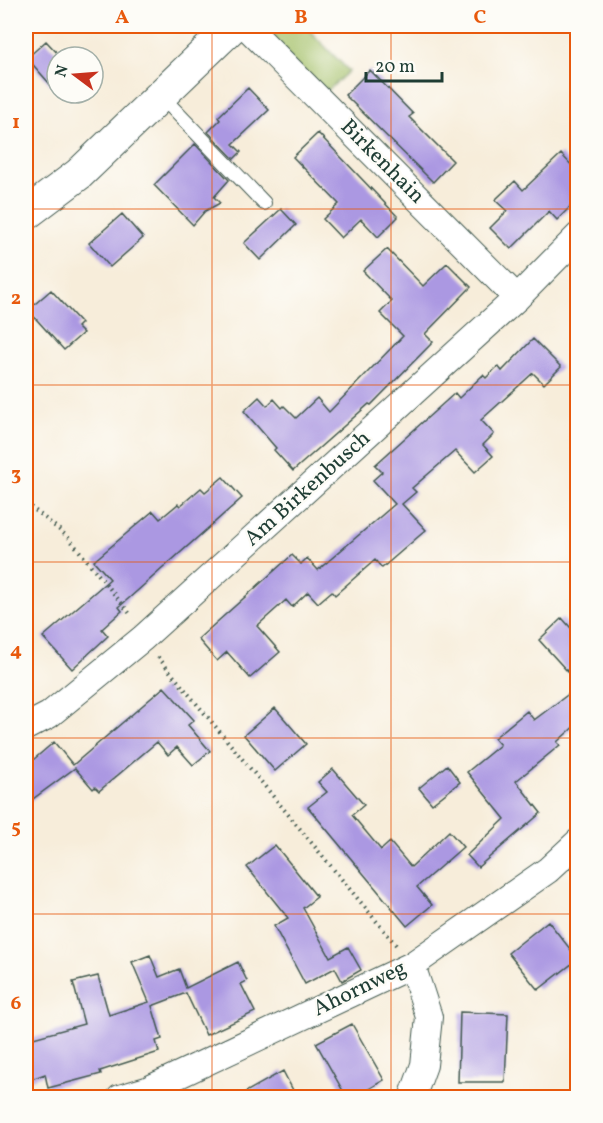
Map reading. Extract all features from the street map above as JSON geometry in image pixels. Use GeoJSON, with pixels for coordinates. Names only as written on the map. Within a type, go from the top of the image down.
{"type":"FeatureCollection","features":[{"type":"Feature","properties":{"kind":"street"},"geometry":{"type":"LineString","coordinates":[[26,214],[79,174],[233,26]]}},
{"type":"Feature","properties":{"kind":"street","name":"Birkenhain"},"geometry":{"type":"LineString","coordinates":[[246,26],[518,298]]}},
{"type":"Feature","properties":{"kind":"street","name":"Am Birkenbusch"},"geometry":{"type":"LineString","coordinates":[[26,727],[49,715],[143,638],[518,298],[578,236]]}},
{"type":"Feature","properties":{"kind":"street","name":"Ahornweg"},"geometry":{"type":"LineString","coordinates":[[120,1098],[147,1090],[412,965],[548,870],[578,842]]}},
{"type":"Feature","properties":{"kind":"street"},"geometry":{"type":"LineString","coordinates":[[412,965],[429,1017],[424,1065],[412,1098]]}},
{"type":"Feature","properties":{"kind":"lane"},"geometry":{"type":"LineString","coordinates":[[159,95],[264,203]]}},
{"type":"Feature","properties":{"kind":"path"},"geometry":{"type":"LineString","coordinates":[[26,503],[68,537],[129,611],[143,638],[412,965]]}},
{"type":"Feature","properties":{"kind":"green space"},"geometry":{"type":"Polygon","coordinates":[[[285,26],[305,26],[349,71],[324,94],[270,40],[285,26]]]}},
{"type":"Feature","properties":{"kind":"building"},"geometry":{"type":"Polygon","coordinates":[[[46,41],[50,45],[45,45],[45,78],[27,58],[46,41]]]}},
{"type":"Feature","properties":{"kind":"building"},"geometry":{"type":"Polygon","coordinates":[[[370,70],[413,114],[409,117],[453,161],[433,182],[345,95],[370,70]]]}},
{"type":"Feature","properties":{"kind":"building"},"geometry":{"type":"Polygon","coordinates":[[[248,88],[269,110],[233,144],[241,152],[234,159],[208,132],[220,120],[218,117],[248,88]]]}},
{"type":"Feature","properties":{"kind":"building"},"geometry":{"type":"Polygon","coordinates":[[[318,133],[398,217],[378,237],[361,219],[341,238],[323,219],[339,204],[293,157],[318,133]]]}},
{"type":"Feature","properties":{"kind":"building"},"geometry":{"type":"Polygon","coordinates":[[[195,144],[229,180],[214,197],[220,203],[205,211],[193,225],[154,185],[195,144]]]}},
{"type":"Feature","properties":{"kind":"building"},"geometry":{"type":"Polygon","coordinates":[[[561,154],[578,172],[578,199],[557,220],[549,211],[511,249],[490,228],[507,211],[495,200],[515,181],[523,190],[561,154]]]}},
{"type":"Feature","properties":{"kind":"building"},"geometry":{"type":"Polygon","coordinates":[[[281,209],[296,225],[260,260],[244,243],[281,209]]]}},
{"type":"Feature","properties":{"kind":"building"},"geometry":{"type":"Polygon","coordinates":[[[122,214],[143,238],[110,267],[89,243],[122,214]]]}},
{"type":"Feature","properties":{"kind":"building"},"geometry":{"type":"Polygon","coordinates":[[[387,249],[423,286],[447,263],[471,287],[425,334],[433,342],[371,405],[369,404],[293,471],[244,411],[259,397],[267,406],[274,399],[296,418],[317,398],[329,412],[403,336],[380,313],[392,301],[363,271],[387,249]]]}},
{"type":"Feature","properties":{"kind":"building"},"geometry":{"type":"Polygon","coordinates":[[[51,290],[81,323],[77,327],[83,333],[64,350],[28,310],[51,290]]]}},
{"type":"Feature","properties":{"kind":"building"},"geometry":{"type":"Polygon","coordinates":[[[533,339],[561,367],[544,384],[533,373],[481,420],[494,434],[483,445],[493,456],[475,472],[455,451],[412,488],[416,492],[402,504],[426,530],[382,568],[375,560],[335,595],[332,591],[318,603],[308,592],[292,607],[286,600],[257,626],[280,652],[250,678],[227,652],[217,661],[198,639],[292,555],[301,564],[307,558],[318,570],[395,504],[373,480],[382,472],[375,465],[455,393],[459,398],[483,375],[486,378],[498,366],[502,371],[533,339]]]}},
{"type":"Feature","properties":{"kind":"building"},"geometry":{"type":"Polygon","coordinates":[[[223,477],[242,498],[119,607],[122,611],[102,629],[108,636],[72,669],[43,637],[110,579],[94,561],[153,511],[160,519],[201,488],[205,492],[223,477]]]}},
{"type":"Feature","properties":{"kind":"building"},"geometry":{"type":"Polygon","coordinates":[[[562,618],[578,636],[578,683],[539,640],[562,618]]]}},
{"type":"Feature","properties":{"kind":"building"},"geometry":{"type":"Polygon","coordinates":[[[164,687],[194,720],[188,725],[210,751],[193,765],[177,747],[168,755],[157,742],[99,791],[95,787],[93,789],[75,768],[26,804],[26,766],[54,742],[73,765],[164,687]]]}},
{"type":"Feature","properties":{"kind":"building"},"geometry":{"type":"Polygon","coordinates":[[[578,687],[578,723],[557,742],[560,745],[516,781],[541,813],[478,867],[467,855],[505,819],[467,772],[500,745],[494,738],[527,711],[534,720],[578,687]]]}},
{"type":"Feature","properties":{"kind":"building"},"geometry":{"type":"Polygon","coordinates":[[[275,708],[306,744],[275,771],[244,735],[275,708]]]}},
{"type":"Feature","properties":{"kind":"building"},"geometry":{"type":"Polygon","coordinates":[[[447,765],[460,782],[432,804],[419,788],[447,765]]]}},
{"type":"Feature","properties":{"kind":"building"},"geometry":{"type":"Polygon","coordinates":[[[333,769],[364,805],[352,815],[381,850],[390,842],[411,867],[449,831],[463,847],[417,887],[432,905],[407,926],[308,807],[327,792],[318,782],[333,769]]]}},
{"type":"Feature","properties":{"kind":"building"},"geometry":{"type":"Polygon","coordinates":[[[275,845],[317,897],[303,908],[330,957],[348,947],[361,970],[342,981],[335,968],[305,984],[274,926],[288,918],[247,867],[275,845]]]}},
{"type":"Feature","properties":{"kind":"building"},"geometry":{"type":"Polygon","coordinates":[[[548,921],[578,959],[538,990],[508,953],[548,921]]]}},
{"type":"Feature","properties":{"kind":"building"},"geometry":{"type":"Polygon","coordinates":[[[150,955],[159,977],[179,969],[186,988],[238,962],[247,981],[241,984],[255,1012],[206,1035],[186,993],[152,1006],[162,1039],[156,1041],[159,1052],[100,1071],[101,1074],[48,1088],[45,1074],[26,1081],[26,1040],[84,1024],[73,982],[98,976],[109,1015],[149,1002],[132,962],[150,955]]]}},
{"type":"Feature","properties":{"kind":"building"},"geometry":{"type":"Polygon","coordinates":[[[460,1012],[508,1014],[505,1082],[458,1082],[460,1012]]]}},
{"type":"Feature","properties":{"kind":"building"},"geometry":{"type":"Polygon","coordinates":[[[352,1024],[384,1080],[354,1098],[347,1098],[316,1043],[352,1024]]]}},
{"type":"Feature","properties":{"kind":"building"},"geometry":{"type":"Polygon","coordinates":[[[283,1071],[297,1098],[235,1098],[283,1071]]]}}]}
